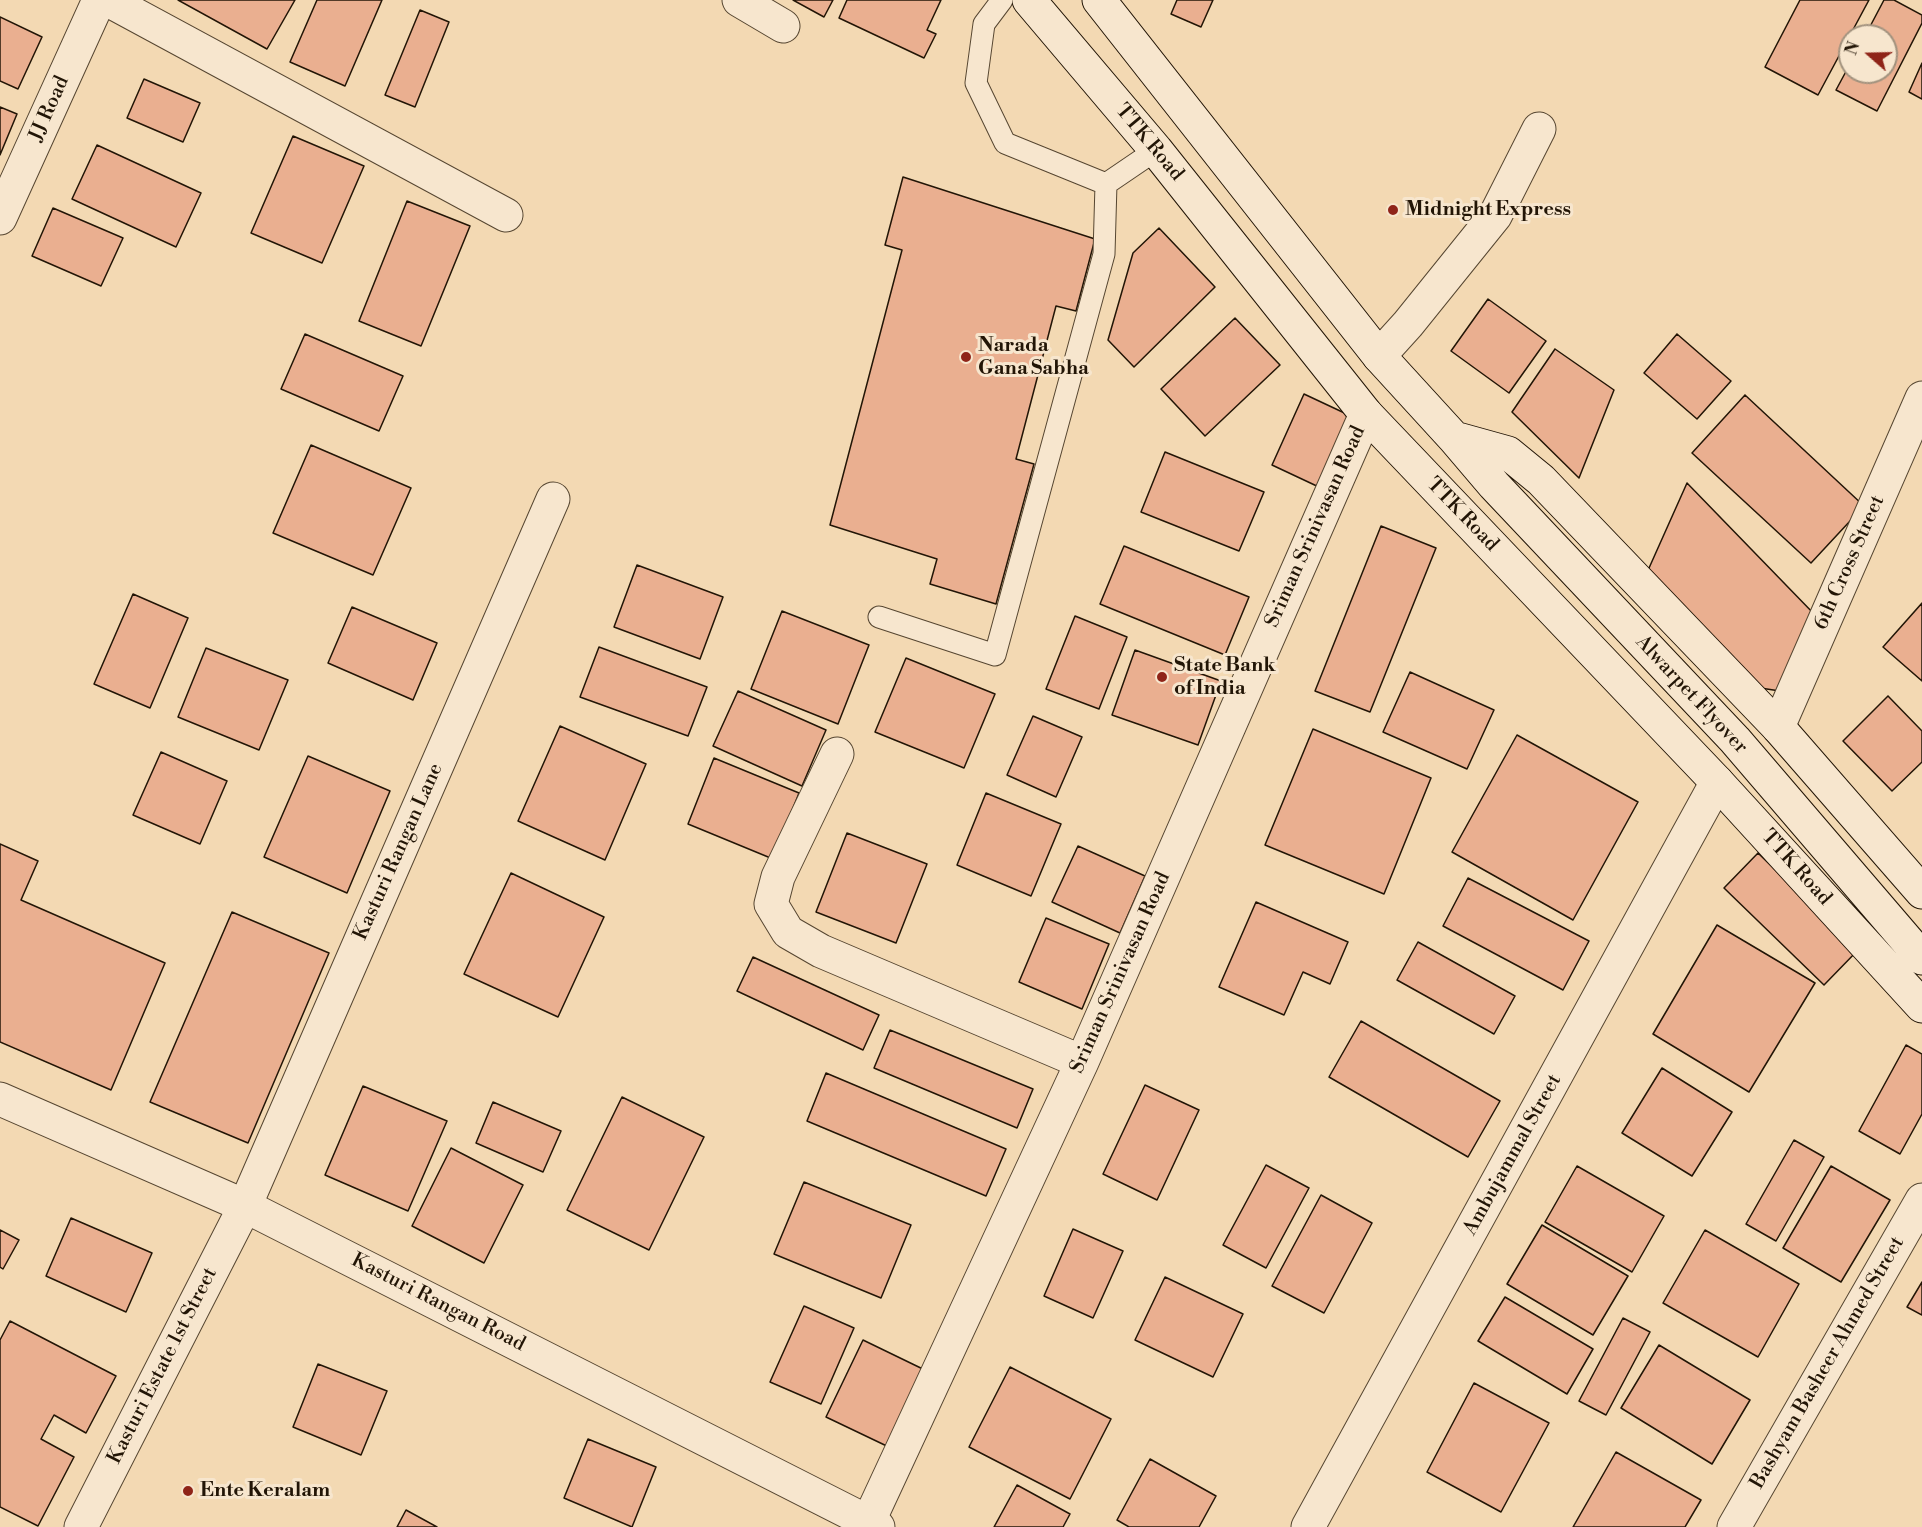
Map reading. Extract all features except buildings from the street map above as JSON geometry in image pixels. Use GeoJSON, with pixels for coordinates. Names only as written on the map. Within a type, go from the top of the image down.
{"type":"FeatureCollection","features":[{"type":"Feature","properties":{"kind":"street","name":"JJ Road"},"geometry":{"type":"LineString","coordinates":[[0,218],[99,0]]}},
{"type":"Feature","properties":{"kind":"street"},"geometry":{"type":"LineString","coordinates":[[108,0],[506,215]]}},
{"type":"Feature","properties":{"kind":"street"},"geometry":{"type":"LineString","coordinates":[[740,0],[783,26]]}},
{"type":"Feature","properties":{"kind":"street","name":"TTK Road"},"geometry":{"type":"LineString","coordinates":[[1029,0],[1156,150],[1366,414],[1717,782],[1922,1006]]}},
{"type":"Feature","properties":{"kind":"street"},"geometry":{"type":"LineString","coordinates":[[1099,0],[1379,356],[1454,438],[1508,453],[1541,480],[1778,727],[1922,892]]}},
{"type":"Feature","properties":{"kind":"street"},"geometry":{"type":"LineString","coordinates":[[1379,356],[1408,324],[1495,216],[1539,129]]}},
{"type":"Feature","properties":{"kind":"street","name":"6th Cross Street"},"geometry":{"type":"LineString","coordinates":[[1778,727],[1922,399]]}},
{"type":"Feature","properties":{"kind":"street","name":"Sriman Srinivasan Road"},"geometry":{"type":"LineString","coordinates":[[871,1525],[1082,1062],[1366,414]]}},
{"type":"Feature","properties":{"kind":"street","name":"Alwarpet Flyover"},"geometry":{"type":"LineString","coordinates":[[1454,438],[1494,485],[1735,740],[1922,958]]}},
{"type":"Feature","properties":{"kind":"street","name":"Kasturi Rangan Lane"},"geometry":{"type":"LineString","coordinates":[[245,1206],[554,499]]}},
{"type":"Feature","properties":{"kind":"street"},"geometry":{"type":"LineString","coordinates":[[837,754],[778,877],[773,895],[771,904],[788,932],[821,951],[1082,1062]]}},
{"type":"Feature","properties":{"kind":"street","name":"Ambujammal Street"},"geometry":{"type":"LineString","coordinates":[[1308,1527],[1717,782]]}},
{"type":"Feature","properties":{"kind":"street","name":"Kasturi Rangan Road"},"geometry":{"type":"LineString","coordinates":[[0,1100],[245,1206],[871,1525]]}},
{"type":"Feature","properties":{"kind":"street","name":"Bashyam Basheer Ahmed Street"},"geometry":{"type":"LineString","coordinates":[[1734,1527],[1922,1200]]}},
{"type":"Feature","properties":{"kind":"street","name":"Kasturi Estate 1st Street"},"geometry":{"type":"LineString","coordinates":[[81,1527],[245,1206]]}},
{"type":"Feature","properties":{"kind":"lane"},"geometry":{"type":"LineString","coordinates":[[1002,0],[984,24],[976,83],[1005,143],[1106,184]]}},
{"type":"Feature","properties":{"kind":"lane"},"geometry":{"type":"LineString","coordinates":[[1106,184],[1156,150]]}},
{"type":"Feature","properties":{"kind":"lane"},"geometry":{"type":"LineString","coordinates":[[879,616],[995,655],[1104,254],[1106,184]]}},
{"type":"Feature","properties":{"kind":"place","name":"Midnight Express"},"geometry":{"type":"Point","coordinates":[1393,210]}},
{"type":"Feature","properties":{"kind":"place","name":"Narada Gana Sabha"},"geometry":{"type":"Point","coordinates":[966,357]}},
{"type":"Feature","properties":{"kind":"place","name":"State Bank of India"},"geometry":{"type":"Point","coordinates":[1162,677]}},
{"type":"Feature","properties":{"kind":"place","name":"Ente Keralam"},"geometry":{"type":"Point","coordinates":[188,1491]}}]}
